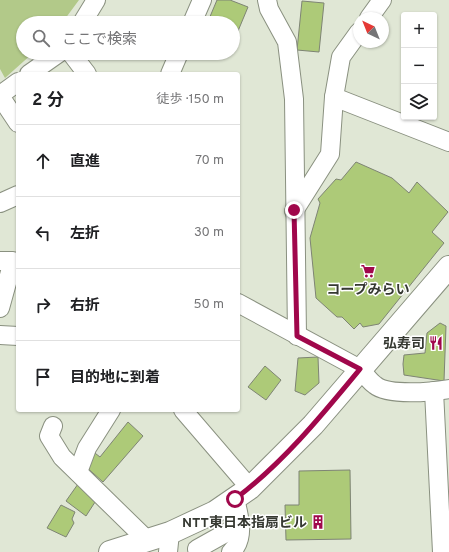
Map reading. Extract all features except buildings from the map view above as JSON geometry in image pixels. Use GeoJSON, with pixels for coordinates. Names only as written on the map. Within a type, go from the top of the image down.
{"type":"FeatureCollection","features":[{"type":"Feature","properties":{"kind":"main road"},"geometry":{"type":"LineString","coordinates":[[110,552],[148,541],[173,538],[216,512],[242,493],[313,425],[449,268]]}},
{"type":"Feature","properties":{"kind":"street"},"geometry":{"type":"LineString","coordinates":[[86,16],[96,0]]}},
{"type":"Feature","properties":{"kind":"street"},"geometry":{"type":"LineString","coordinates":[[195,16],[202,0]]}},
{"type":"Feature","properties":{"kind":"street"},"geometry":{"type":"LineString","coordinates":[[267,0],[269,9],[287,42],[294,99],[294,210],[297,336]]}},
{"type":"Feature","properties":{"kind":"street"},"geometry":{"type":"LineString","coordinates":[[373,12],[382,0]]}},
{"type":"Feature","properties":{"kind":"street"},"geometry":{"type":"LineString","coordinates":[[294,210],[330,154],[334,97],[341,57],[353,40]]}},
{"type":"Feature","properties":{"kind":"street"},"geometry":{"type":"LineString","coordinates":[[32,72],[49,60]]}},
{"type":"Feature","properties":{"kind":"street"},"geometry":{"type":"LineString","coordinates":[[76,60],[85,72]]}},
{"type":"Feature","properties":{"kind":"street"},"geometry":{"type":"LineString","coordinates":[[171,72],[176,60]]}},
{"type":"Feature","properties":{"kind":"street"},"geometry":{"type":"LineString","coordinates":[[16,83],[0,95],[16,120]]}},
{"type":"Feature","properties":{"kind":"street"},"geometry":{"type":"LineString","coordinates":[[334,97],[449,142]]}},
{"type":"Feature","properties":{"kind":"street"},"geometry":{"type":"LineString","coordinates":[[0,203],[16,196]]}},
{"type":"Feature","properties":{"kind":"street"},"geometry":{"type":"LineString","coordinates":[[0,261],[13,261],[0,308]]}},
{"type":"Feature","properties":{"kind":"street"},"geometry":{"type":"LineString","coordinates":[[240,304],[360,369],[375,385],[385,391],[441,390],[442,552]]}},
{"type":"Feature","properties":{"kind":"street"},"geometry":{"type":"LineString","coordinates":[[0,335],[16,336]]}},
{"type":"Feature","properties":{"kind":"street"},"geometry":{"type":"LineString","coordinates":[[78,472],[87,448],[110,412]]}},
{"type":"Feature","properties":{"kind":"street"},"geometry":{"type":"LineString","coordinates":[[184,412],[242,493],[238,542],[231,552]]}},
{"type":"Feature","properties":{"kind":"street"},"geometry":{"type":"LineString","coordinates":[[53,426],[49,436],[62,458],[148,541]]}},
{"type":"Feature","properties":{"kind":"street"},"geometry":{"type":"LineString","coordinates":[[173,538],[200,550],[240,525]]}},
{"type":"Feature","properties":{"kind":"green space"},"geometry":{"type":"Polygon","coordinates":[[[0,0],[79,0],[67,16],[16,16],[16,60],[25,60],[5,78],[0,69],[0,0]]]}},
{"type":"Feature","properties":{"kind":"place","name":"コープみらい"},"geometry":{"type":"Point","coordinates":[368,271]}},
{"type":"Feature","properties":{"kind":"place","name":"弘寿司"},"geometry":{"type":"Point","coordinates":[436,343]}},
{"type":"Feature","properties":{"kind":"place","name":"NTT東日本指扇ビル"},"geometry":{"type":"Point","coordinates":[318,522]}},
{"type":"Feature","properties":{"kind":"route"},"geometry":{"type":"LineString","coordinates":[[235,499],[250,488],[313,425],[360,369],[297,336],[294,210]]}}]}
